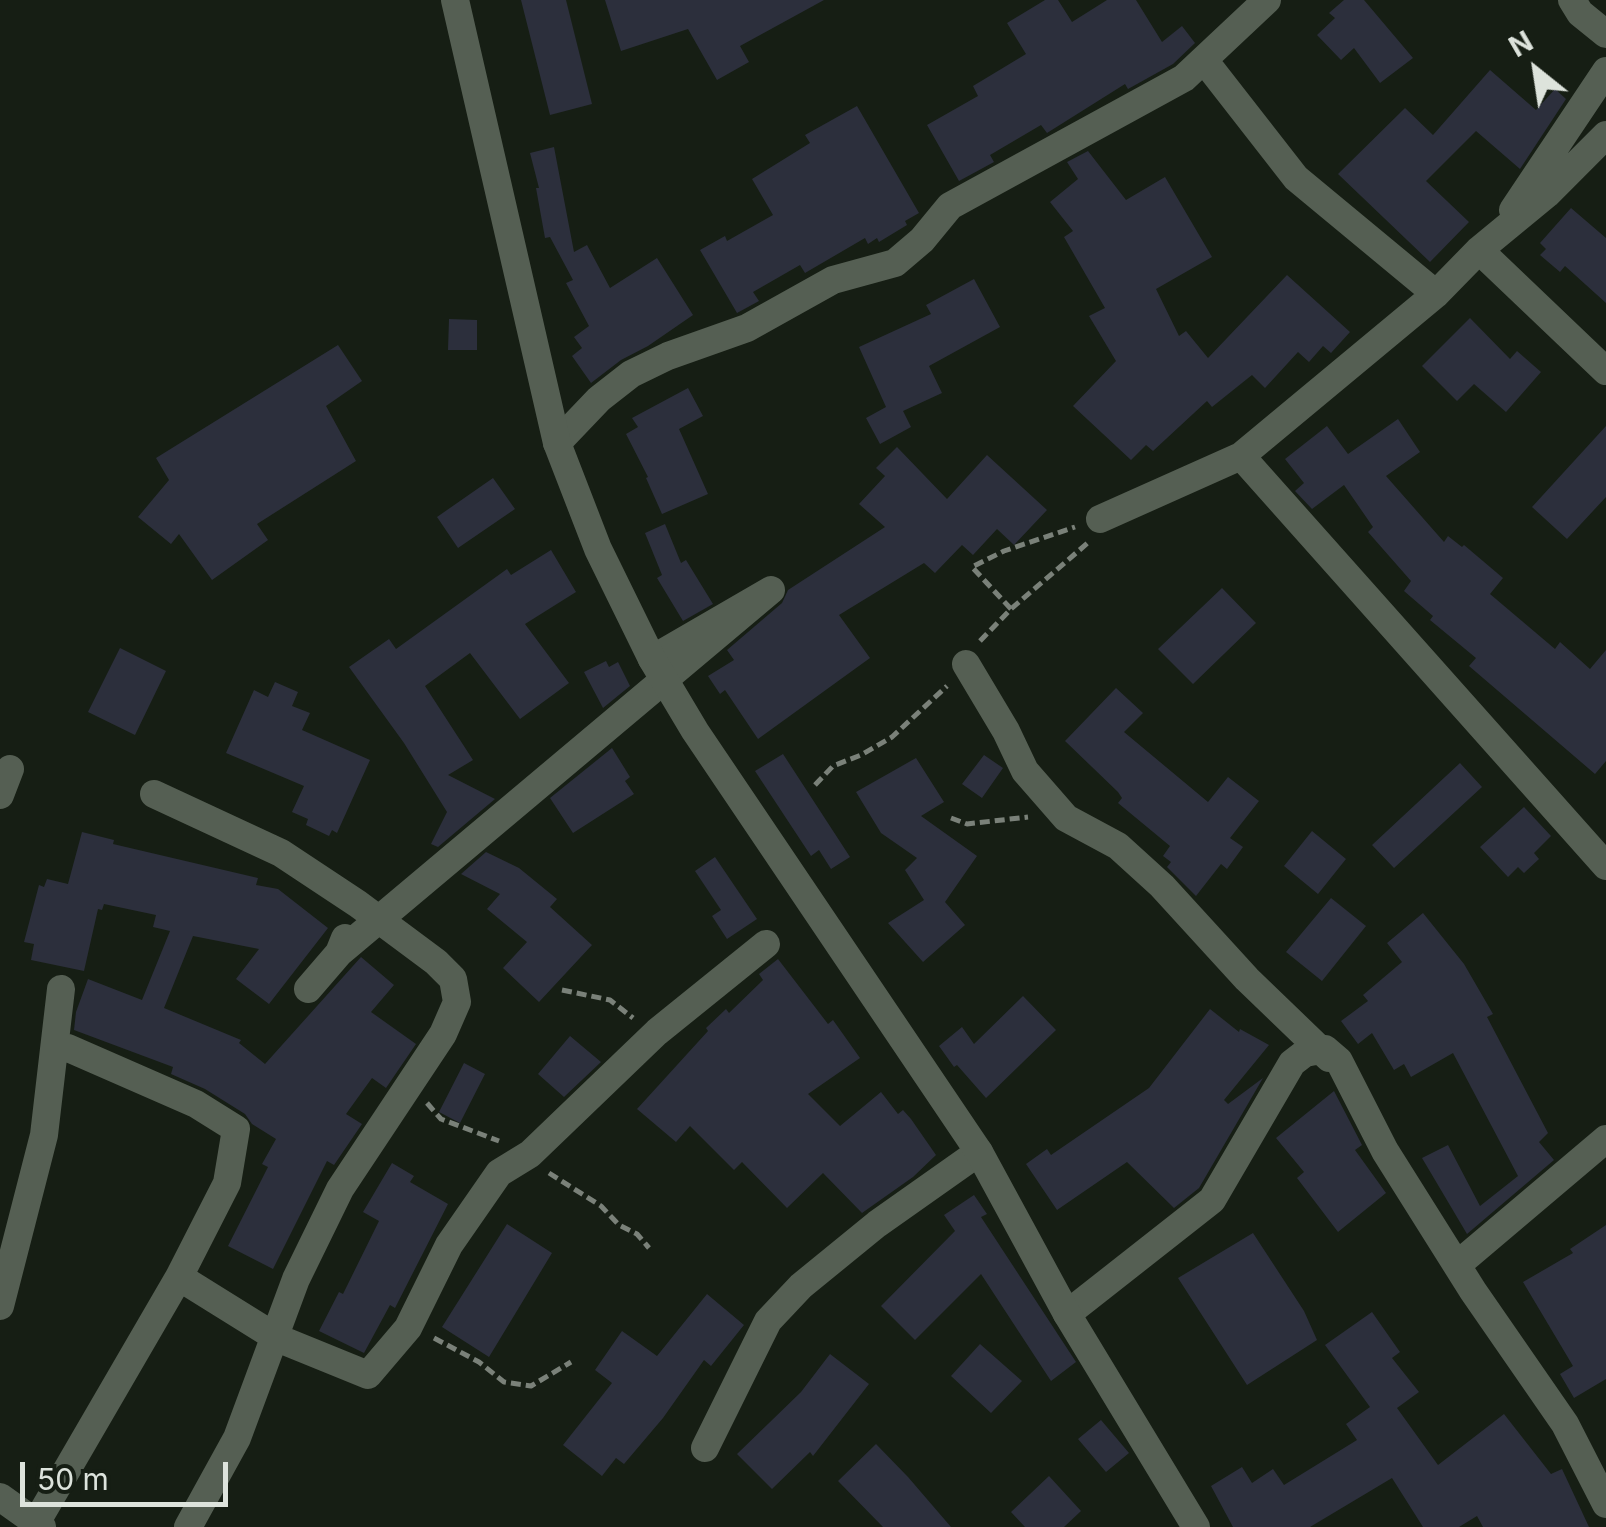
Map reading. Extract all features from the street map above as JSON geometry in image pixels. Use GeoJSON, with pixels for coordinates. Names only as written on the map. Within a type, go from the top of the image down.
{"type":"FeatureCollection","features":[{"type":"Feature","properties":{"kind":"street"},"geometry":{"type":"LineString","coordinates":[[455,0],[557,443],[598,549],[652,659],[706,747],[980,1152],[1067,1314],[1196,1527]]}},
{"type":"Feature","properties":{"kind":"street"},"geometry":{"type":"LineString","coordinates":[[557,443],[631,374],[668,356],[747,328],[832,280],[895,263],[922,240],[950,206],[1184,78],[1267,0]]}},
{"type":"Feature","properties":{"kind":"street"},"geometry":{"type":"LineString","coordinates":[[1572,0],[1580,13],[1606,34]]}},
{"type":"Feature","properties":{"kind":"street"},"geometry":{"type":"LineString","coordinates":[[1204,60],[1296,178],[1436,294]]}},
{"type":"Feature","properties":{"kind":"street"},"geometry":{"type":"LineString","coordinates":[[1487,243],[1606,71]]}},
{"type":"Feature","properties":{"kind":"street"},"geometry":{"type":"LineString","coordinates":[[1100,518],[1242,456],[1436,294],[1606,136]]}},
{"type":"Feature","properties":{"kind":"street"},"geometry":{"type":"LineString","coordinates":[[1487,243],[1606,371]]}},
{"type":"Feature","properties":{"kind":"street"},"geometry":{"type":"LineString","coordinates":[[1242,456],[1606,866]]}},
{"type":"Feature","properties":{"kind":"street"},"geometry":{"type":"LineString","coordinates":[[308,989],[338,953],[771,590],[652,659]]}},
{"type":"Feature","properties":{"kind":"street"},"geometry":{"type":"LineString","coordinates":[[966,664],[1025,771],[1066,818],[1118,846],[1162,886],[1247,979],[1334,1064]]}},
{"type":"Feature","properties":{"kind":"street"},"geometry":{"type":"LineString","coordinates":[[154,794],[281,854],[358,904],[436,962],[452,979],[457,1002],[443,1034],[340,1189],[296,1279],[237,1438],[188,1527]]}},
{"type":"Feature","properties":{"kind":"street"},"geometry":{"type":"LineString","coordinates":[[338,953],[358,904]]}},
{"type":"Feature","properties":{"kind":"street"},"geometry":{"type":"LineString","coordinates":[[178,1277],[276,1338],[368,1375],[408,1328],[449,1245],[500,1173],[530,1154],[657,1032],[766,944]]}},
{"type":"Feature","properties":{"kind":"street"},"geometry":{"type":"LineString","coordinates":[[0,1306],[44,1135],[61,990]]}},
{"type":"Feature","properties":{"kind":"street"},"geometry":{"type":"LineString","coordinates":[[25,1517],[178,1277],[227,1183],[236,1130],[196,1104],[68,1048]]}},
{"type":"Feature","properties":{"kind":"street"},"geometry":{"type":"LineString","coordinates":[[1067,1314],[1212,1200],[1292,1063],[1314,1049],[1325,1049],[1339,1061],[1385,1151],[1456,1265],[1564,1424],[1606,1504]]}},
{"type":"Feature","properties":{"kind":"street"},"geometry":{"type":"LineString","coordinates":[[1456,1265],[1606,1138]]}},
{"type":"Feature","properties":{"kind":"street"},"geometry":{"type":"LineString","coordinates":[[705,1448],[768,1321],[801,1286],[878,1224],[980,1152]]}},
{"type":"Feature","properties":{"kind":"path"},"geometry":{"type":"LineString","coordinates":[[1010,609],[972,567],[1004,551],[1100,518]]}},
{"type":"Feature","properties":{"kind":"path"},"geometry":{"type":"LineString","coordinates":[[951,818],[966,824],[1016,816],[1066,818]]}},
{"type":"Feature","properties":{"kind":"path"},"geometry":{"type":"LineString","coordinates":[[562,990],[610,1000],[657,1032]]}},
{"type":"Feature","properties":{"kind":"path"},"geometry":{"type":"LineString","coordinates":[[408,1328],[467,1356],[504,1382],[531,1386],[572,1362]]}},
{"type":"Feature","properties":{"kind":"building"},"geometry":{"type":"Polygon","coordinates":[[[521,0],[566,0],[592,104],[550,115],[521,0]]]}},
{"type":"Feature","properties":{"kind":"building"},"geometry":{"type":"Polygon","coordinates":[[[605,0],[824,0],[740,46],[749,62],[717,80],[688,29],[621,51],[605,0]]]}},
{"type":"Feature","properties":{"kind":"building"},"geometry":{"type":"Polygon","coordinates":[[[1045,0],[1058,0],[1072,22],[1107,0],[1136,0],[1162,42],[1182,26],[1195,43],[1173,64],[1128,89],[1125,84],[1047,133],[1041,125],[990,155],[994,162],[959,181],[927,125],[978,96],[973,86],[1026,54],[1007,23],[1045,0]]]}},
{"type":"Feature","properties":{"kind":"building"},"geometry":{"type":"Polygon","coordinates":[[[1344,0],[1364,0],[1413,58],[1380,83],[1354,48],[1341,60],[1317,35],[1335,18],[1329,13],[1344,0]]]}},
{"type":"Feature","properties":{"kind":"building"},"geometry":{"type":"Polygon","coordinates":[[[1490,70],[1536,110],[1555,89],[1566,99],[1520,169],[1476,131],[1426,181],[1469,222],[1430,262],[1338,174],[1405,108],[1433,135],[1490,70]]]}},
{"type":"Feature","properties":{"kind":"building"},"geometry":{"type":"Polygon","coordinates":[[[857,106],[919,213],[879,242],[877,238],[868,244],[865,238],[805,273],[800,265],[753,292],[759,301],[737,313],[700,250],[725,236],[727,241],[773,215],[752,179],[810,143],[805,135],[857,106]]]}},
{"type":"Feature","properties":{"kind":"building"},"geometry":{"type":"Polygon","coordinates":[[[554,147],[574,252],[587,245],[610,288],[657,258],[693,315],[591,383],[572,356],[582,348],[574,337],[589,326],[566,283],[573,280],[550,237],[545,238],[530,153],[554,147]]]}},
{"type":"Feature","properties":{"kind":"building"},"geometry":{"type":"Polygon","coordinates":[[[1088,151],[1126,200],[1165,177],[1212,257],[1156,289],[1179,336],[1186,331],[1208,358],[1287,275],[1350,332],[1331,353],[1323,346],[1309,362],[1298,352],[1265,388],[1252,375],[1212,407],[1207,401],[1153,451],[1146,445],[1131,460],[1073,406],[1116,361],[1089,316],[1105,308],[1064,237],[1073,231],[1050,202],[1078,179],[1067,162],[1088,151]]]}},
{"type":"Feature","properties":{"kind":"building"},"geometry":{"type":"Polygon","coordinates":[[[1571,208],[1606,238],[1606,303],[1565,266],[1560,272],[1540,255],[1546,249],[1540,243],[1571,208]]]}},
{"type":"Feature","properties":{"kind":"building"},"geometry":{"type":"Polygon","coordinates":[[[974,279],[1000,327],[929,366],[942,393],[903,411],[911,427],[880,444],[866,418],[886,407],[859,347],[931,314],[926,305],[974,279]]]}},
{"type":"Feature","properties":{"kind":"building"},"geometry":{"type":"Polygon","coordinates":[[[1470,318],[1510,359],[1517,351],[1541,372],[1506,412],[1474,384],[1457,401],[1422,366],[1470,318]]]}},
{"type":"Feature","properties":{"kind":"building"},"geometry":{"type":"Polygon","coordinates":[[[449,319],[477,320],[477,350],[448,350],[449,319]]]}},
{"type":"Feature","properties":{"kind":"building"},"geometry":{"type":"Polygon","coordinates":[[[338,345],[362,381],[326,406],[356,461],[257,524],[268,540],[212,580],[179,534],[171,544],[138,517],[169,480],[156,458],[338,345]]]}},
{"type":"Feature","properties":{"kind":"building"},"geometry":{"type":"Polygon","coordinates":[[[688,388],[703,416],[679,429],[708,494],[662,514],[626,434],[638,427],[632,418],[688,388]]]}},
{"type":"Feature","properties":{"kind":"building"},"geometry":{"type":"Polygon","coordinates":[[[1398,419],[1420,452],[1386,476],[1444,542],[1448,536],[1464,545],[1503,578],[1490,594],[1555,649],[1560,642],[1590,669],[1606,650],[1606,761],[1595,774],[1469,666],[1476,658],[1430,620],[1433,616],[1404,591],[1411,581],[1368,532],[1373,527],[1344,485],[1312,509],[1295,491],[1304,483],[1285,459],[1327,426],[1348,454],[1398,419]]]}},
{"type":"Feature","properties":{"kind":"building"},"geometry":{"type":"Polygon","coordinates":[[[1606,426],[1606,497],[1567,539],[1532,507],[1606,426]]]}},
{"type":"Feature","properties":{"kind":"building"},"geometry":{"type":"Polygon","coordinates":[[[897,447],[947,499],[987,455],[1047,510],[1014,545],[997,529],[973,555],[962,545],[935,573],[924,563],[839,615],[870,658],[758,739],[725,690],[720,694],[708,676],[734,660],[727,650],[782,603],[788,590],[885,527],[859,504],[885,476],[876,468],[897,447]]]}},
{"type":"Feature","properties":{"kind":"building"},"geometry":{"type":"Polygon","coordinates":[[[493,478],[515,509],[458,548],[437,517],[493,478]]]}},
{"type":"Feature","properties":{"kind":"building"},"geometry":{"type":"Polygon","coordinates":[[[665,524],[681,563],[686,560],[713,604],[683,621],[657,578],[662,575],[645,533],[665,524]]]}},
{"type":"Feature","properties":{"kind":"building"},"geometry":{"type":"Polygon","coordinates":[[[551,550],[576,592],[525,624],[569,683],[520,719],[470,653],[425,686],[473,760],[448,775],[495,799],[438,847],[431,844],[447,812],[404,743],[349,667],[389,639],[396,649],[507,569],[511,575],[551,550]]]}},
{"type":"Feature","properties":{"kind":"building"},"geometry":{"type":"Polygon","coordinates":[[[1222,588],[1256,623],[1193,684],[1158,649],[1222,588]]]}},
{"type":"Feature","properties":{"kind":"building"},"geometry":{"type":"Polygon","coordinates":[[[120,648],[166,671],[135,735],[88,712],[120,648]]]}},
{"type":"Feature","properties":{"kind":"building"},"geometry":{"type":"Polygon","coordinates":[[[606,661],[609,667],[618,662],[630,686],[603,708],[584,672],[606,661]]]}},
{"type":"Feature","properties":{"kind":"building"},"geometry":{"type":"Polygon","coordinates":[[[275,682],[298,692],[292,706],[310,713],[302,730],[370,760],[337,833],[332,830],[329,836],[306,825],[308,819],[292,812],[304,786],[226,753],[254,690],[268,697],[275,682]]]}},
{"type":"Feature","properties":{"kind":"building"},"geometry":{"type":"Polygon","coordinates":[[[1116,688],[1143,713],[1124,732],[1208,802],[1228,777],[1259,801],[1230,838],[1243,847],[1227,869],[1221,864],[1196,896],[1167,867],[1171,862],[1163,856],[1170,846],[1118,803],[1122,798],[1118,792],[1065,741],[1116,688]]]}},
{"type":"Feature","properties":{"kind":"building"},"geometry":{"type":"Polygon","coordinates":[[[612,748],[630,777],[625,781],[634,794],[573,833],[550,798],[612,748]]]}},
{"type":"Feature","properties":{"kind":"building"},"geometry":{"type":"Polygon","coordinates":[[[783,754],[850,857],[831,869],[819,850],[811,856],[755,771],[783,754]]]}},
{"type":"Feature","properties":{"kind":"building"},"geometry":{"type":"Polygon","coordinates":[[[984,755],[1003,768],[982,798],[962,784],[984,755]]]}},
{"type":"Feature","properties":{"kind":"building"},"geometry":{"type":"Polygon","coordinates":[[[916,758],[944,802],[921,816],[977,856],[945,902],[965,925],[923,962],[888,923],[924,900],[905,870],[917,858],[881,833],[856,792],[916,758]]]}},
{"type":"Feature","properties":{"kind":"building"},"geometry":{"type":"Polygon","coordinates":[[[1460,763],[1482,787],[1394,868],[1372,845],[1460,763]]]}},
{"type":"Feature","properties":{"kind":"building"},"geometry":{"type":"Polygon","coordinates":[[[1524,807],[1551,836],[1534,853],[1539,859],[1524,873],[1518,867],[1508,877],[1480,847],[1524,807]]]}},
{"type":"Feature","properties":{"kind":"building"},"geometry":{"type":"Polygon","coordinates":[[[1312,831],[1346,859],[1318,894],[1284,866],[1312,831]]]}},
{"type":"Feature","properties":{"kind":"building"},"geometry":{"type":"Polygon","coordinates":[[[82,832],[114,840],[113,844],[258,878],[256,885],[278,889],[328,928],[269,1004],[236,979],[259,949],[193,936],[164,1008],[241,1040],[239,1043],[265,1064],[361,957],[394,985],[371,1012],[416,1044],[386,1088],[372,1078],[346,1114],[362,1124],[334,1165],[327,1161],[273,1269],[228,1246],[268,1167],[262,1164],[276,1139],[205,1089],[171,1074],[173,1067],[74,1030],[88,979],[142,1000],[170,931],[153,927],[156,915],[104,904],[102,910],[98,909],[84,971],[31,960],[34,944],[24,942],[39,885],[44,887],[47,879],[68,884],[82,832]]]}},
{"type":"Feature","properties":{"kind":"building"},"geometry":{"type":"Polygon","coordinates":[[[486,852],[519,868],[557,899],[550,907],[592,945],[539,1002],[503,968],[527,942],[487,909],[500,894],[461,874],[486,852]]]}},
{"type":"Feature","properties":{"kind":"building"},"geometry":{"type":"Polygon","coordinates":[[[715,857],[757,919],[727,939],[712,916],[721,910],[695,871],[715,857]]]}},
{"type":"Feature","properties":{"kind":"building"},"geometry":{"type":"Polygon","coordinates":[[[1331,898],[1366,926],[1322,981],[1286,952],[1331,898]]]}},
{"type":"Feature","properties":{"kind":"building"},"geometry":{"type":"Polygon","coordinates":[[[1423,913],[1464,964],[1493,1014],[1487,1017],[1548,1133],[1539,1142],[1554,1160],[1467,1234],[1422,1158],[1448,1145],[1480,1206],[1518,1176],[1453,1053],[1411,1077],[1404,1064],[1394,1070],[1372,1033],[1358,1044],[1341,1021],[1368,1001],[1363,995],[1402,962],[1387,943],[1423,913]]]}},
{"type":"Feature","properties":{"kind":"building"},"geometry":{"type":"Polygon","coordinates":[[[778,959],[828,1024],[833,1020],[860,1058],[808,1094],[840,1126],[881,1092],[898,1114],[903,1110],[911,1119],[936,1155],[913,1177],[862,1213],[823,1173],[787,1208],[742,1162],[734,1170],[690,1126],[676,1142],[637,1109],[708,1031],[706,1028],[726,1009],[729,1013],[763,980],[759,974],[778,959]]]}},
{"type":"Feature","properties":{"kind":"building"},"geometry":{"type":"Polygon","coordinates":[[[1023,996],[1056,1030],[986,1098],[939,1046],[962,1027],[974,1044],[1023,996]]]}},
{"type":"Feature","properties":{"kind":"building"},"geometry":{"type":"Polygon","coordinates":[[[1210,1009],[1239,1032],[1240,1029],[1269,1045],[1224,1100],[1228,1104],[1263,1078],[1199,1188],[1174,1208],[1127,1162],[1057,1210],[1026,1164],[1047,1149],[1051,1155],[1149,1088],[1210,1009]]]}},
{"type":"Feature","properties":{"kind":"building"},"geometry":{"type":"Polygon","coordinates":[[[570,1036],[601,1062],[564,1097],[538,1074],[570,1036]]]}},
{"type":"Feature","properties":{"kind":"building"},"geometry":{"type":"Polygon","coordinates":[[[464,1063],[485,1074],[460,1123],[439,1112],[464,1063]]]}},
{"type":"Feature","properties":{"kind":"building"},"geometry":{"type":"Polygon","coordinates":[[[1334,1091],[1362,1145],[1355,1150],[1386,1193],[1338,1232],[1297,1178],[1304,1172],[1276,1138],[1334,1091]]]}},
{"type":"Feature","properties":{"kind":"building"},"geometry":{"type":"Polygon","coordinates":[[[392,1163],[414,1176],[410,1182],[448,1204],[395,1308],[390,1305],[364,1353],[319,1331],[339,1292],[343,1294],[379,1221],[363,1212],[392,1163]]]}},
{"type":"Feature","properties":{"kind":"building"},"geometry":{"type":"Polygon","coordinates":[[[974,1195],[987,1214],[981,1217],[1076,1362],[1051,1381],[981,1274],[915,1340],[881,1306],[955,1231],[944,1215],[974,1195]]]}},
{"type":"Feature","properties":{"kind":"building"},"geometry":{"type":"Polygon","coordinates":[[[507,1224],[552,1253],[489,1357],[442,1327],[507,1224]]]}},
{"type":"Feature","properties":{"kind":"building"},"geometry":{"type":"Polygon","coordinates":[[[1606,1225],[1606,1379],[1574,1398],[1560,1374],[1573,1366],[1523,1282],[1573,1253],[1570,1249],[1606,1225]]]}},
{"type":"Feature","properties":{"kind":"building"},"geometry":{"type":"Polygon","coordinates":[[[1253,1233],[1304,1311],[1317,1340],[1247,1385],[1178,1278],[1253,1233]]]}},
{"type":"Feature","properties":{"kind":"building"},"geometry":{"type":"Polygon","coordinates":[[[707,1294],[744,1325],[711,1366],[704,1360],[624,1464],[616,1458],[602,1476],[563,1445],[612,1383],[595,1370],[622,1331],[657,1356],[707,1294]]]}},
{"type":"Feature","properties":{"kind":"building"},"geometry":{"type":"Polygon","coordinates":[[[1372,1312],[1400,1352],[1392,1358],[1419,1392],[1397,1408],[1438,1465],[1504,1414],[1551,1474],[1562,1469],[1589,1527],[1483,1527],[1477,1516],[1459,1527],[1423,1527],[1392,1478],[1310,1527],[1233,1527],[1211,1486],[1242,1467],[1252,1483],[1273,1469],[1284,1485],[1357,1440],[1346,1424],[1370,1407],[1325,1345],[1372,1312]]]}},
{"type":"Feature","properties":{"kind":"building"},"geometry":{"type":"Polygon","coordinates":[[[980,1344],[1022,1381],[991,1413],[951,1376],[980,1344]]]}},
{"type":"Feature","properties":{"kind":"building"},"geometry":{"type":"Polygon","coordinates":[[[830,1354],[869,1384],[813,1456],[810,1452],[772,1489],[737,1454],[801,1392],[830,1354]]]}},
{"type":"Feature","properties":{"kind":"building"},"geometry":{"type":"Polygon","coordinates":[[[1101,1420],[1129,1453],[1106,1472],[1078,1439],[1101,1420]]]}},
{"type":"Feature","properties":{"kind":"building"},"geometry":{"type":"Polygon","coordinates":[[[876,1444],[951,1527],[883,1527],[838,1481],[876,1444]]]}},
{"type":"Feature","properties":{"kind":"building"},"geometry":{"type":"Polygon","coordinates":[[[1049,1476],[1081,1511],[1064,1527],[1025,1527],[1011,1512],[1049,1476]]]}}]}
